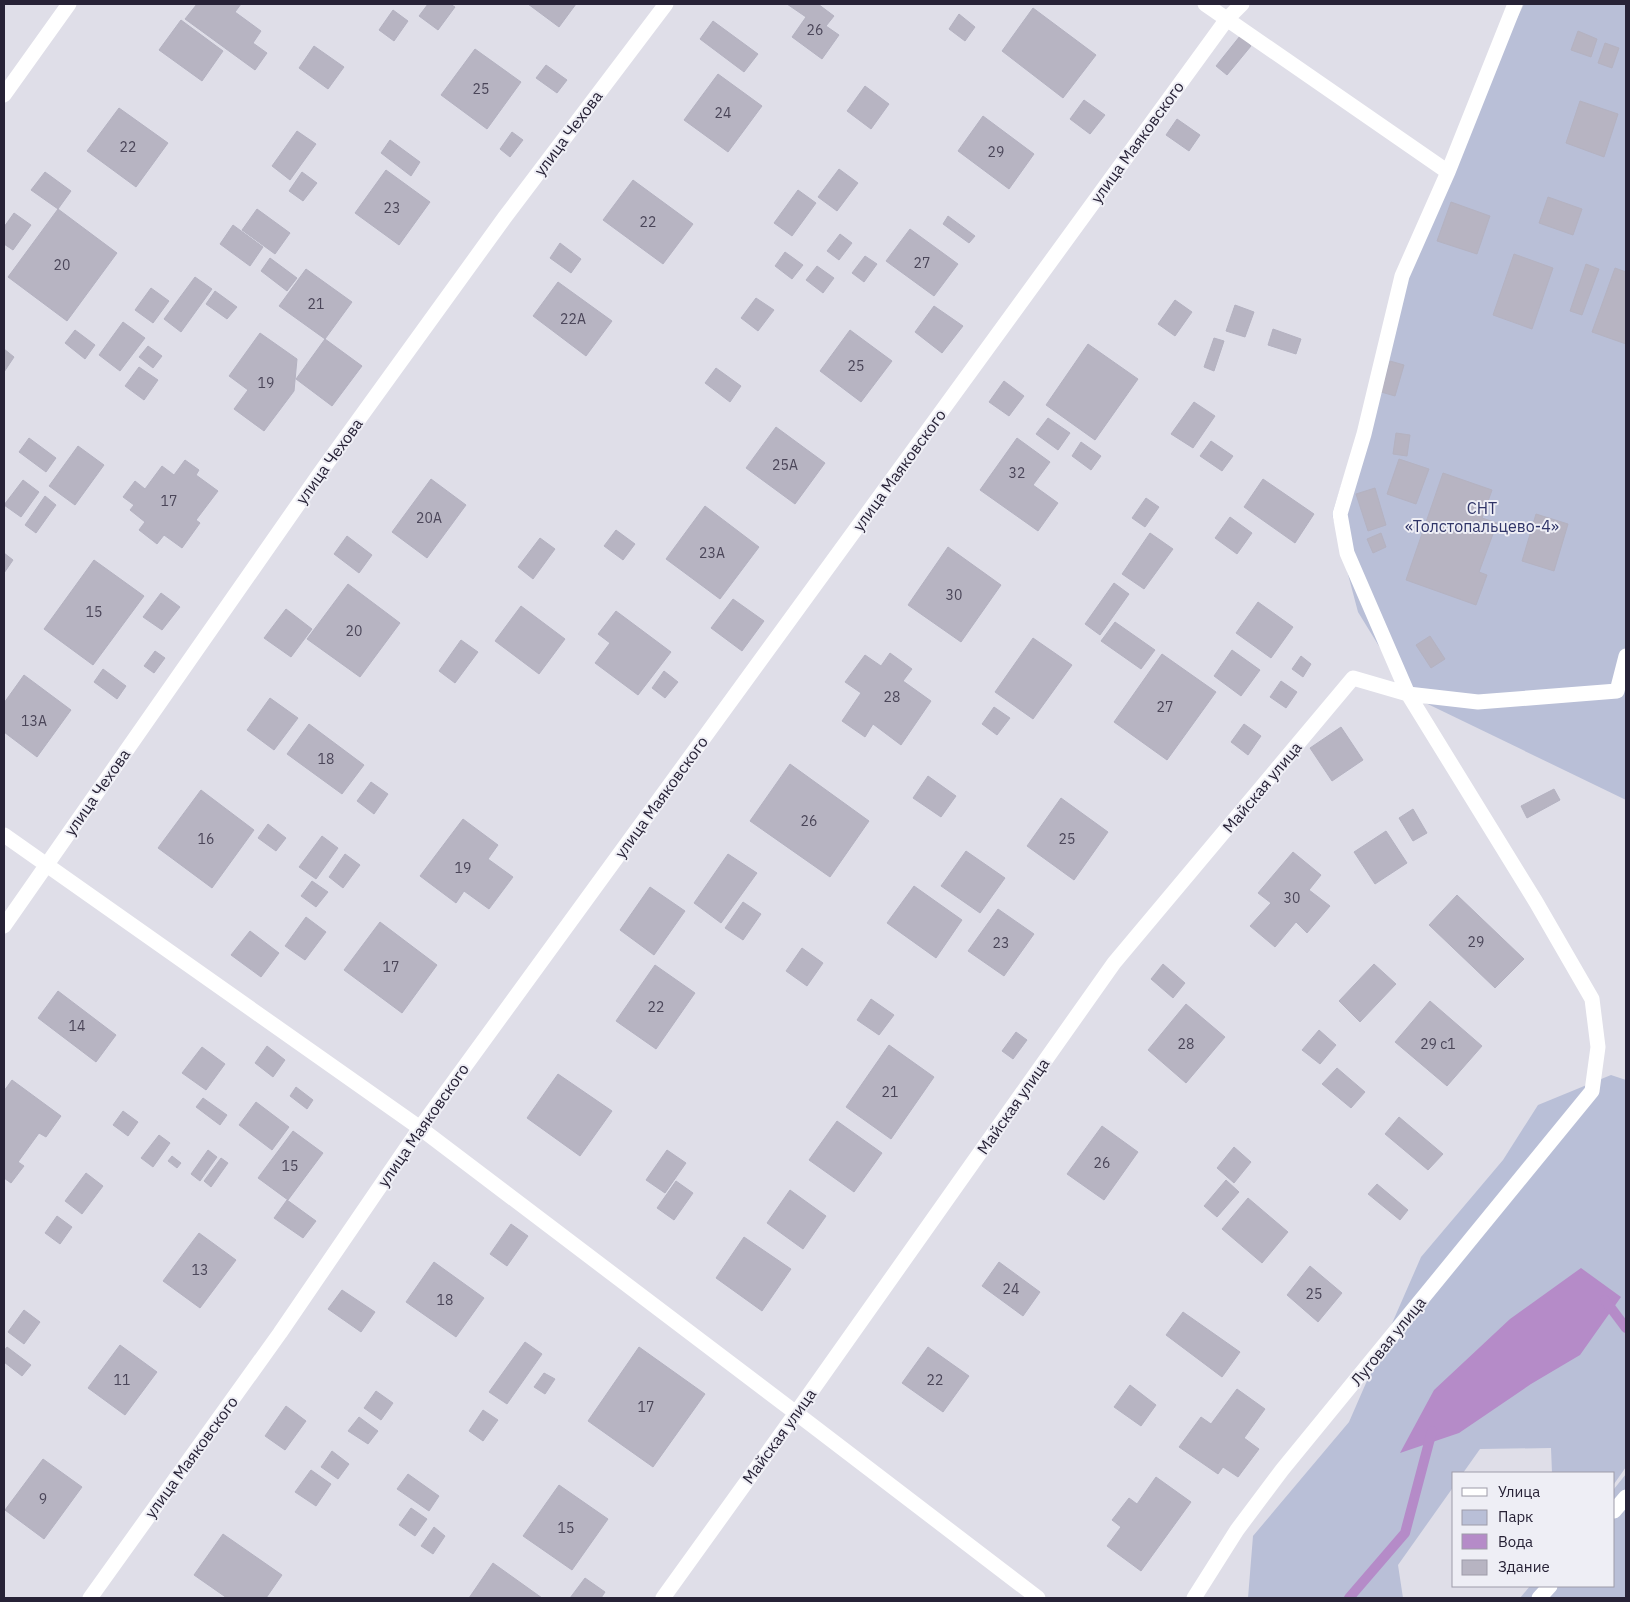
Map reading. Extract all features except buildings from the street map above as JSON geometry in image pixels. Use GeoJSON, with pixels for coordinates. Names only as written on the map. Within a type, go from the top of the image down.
{"type":"FeatureCollection","features":[{"type":"Feature","properties":{"kind":"street"},"geometry":{"type":"LineString","coordinates":[[4,95],[69,4]]}},
{"type":"Feature","properties":{"kind":"street","name":"улица Чехова"},"geometry":{"type":"LineString","coordinates":[[4,926],[337,449],[505,217],[666,4]]}},
{"type":"Feature","properties":{"kind":"street"},"geometry":{"type":"LineString","coordinates":[[1204,4],[1448,172]]}},
{"type":"Feature","properties":{"kind":"street","name":"улица Маяковского"},"geometry":{"type":"LineString","coordinates":[[90,1598],[280,1333],[420,1128],[1227,19],[1242,4]]}},
{"type":"Feature","properties":{"kind":"street"},"geometry":{"type":"LineString","coordinates":[[1515,4],[1448,172],[1402,276],[1364,434],[1340,514],[1347,553],[1408,694],[1478,702],[1621,691],[1626,656]]}},
{"type":"Feature","properties":{"kind":"street","name":"Майская улица"},"geometry":{"type":"LineString","coordinates":[[663,1598],[1114,963],[1353,678],[1408,694]]}},
{"type":"Feature","properties":{"kind":"street","name":"Луговая улица"},"geometry":{"type":"LineString","coordinates":[[1194,1598],[1238,1530],[1282,1470],[1592,1091],[1598,1047],[1592,999],[1536,902],[1408,694]]}},
{"type":"Feature","properties":{"kind":"street"},"geometry":{"type":"LineString","coordinates":[[4,836],[420,1128],[1038,1598]]}},
{"type":"Feature","properties":{"kind":"street"},"geometry":{"type":"LineString","coordinates":[[1615,1511],[1626,1497]]}},
{"type":"Feature","properties":{"kind":"street"},"geometry":{"type":"LineString","coordinates":[[1539,1598],[1549,1587]]}},
{"type":"Feature","properties":{"kind":"green space","name":"СНТ «Толстопальцево-4»"},"geometry":{"type":"Polygon","coordinates":[[[1524,4],[1626,4],[1626,800],[1409,695],[1358,612],[1332,514],[1440,175],[1524,4]]]}},
{"type":"Feature","properties":{"kind":"green space"},"geometry":{"type":"Polygon","coordinates":[[[1611,1075],[1626,1080],[1626,1467],[1615,1483],[1615,1472],[1552,1472],[1551,1448],[1480,1449],[1464,1472],[1452,1472],[1452,1489],[1398,1565],[1403,1598],[1248,1598],[1253,1536],[1349,1422],[1421,1257],[1503,1160],[1538,1105],[1611,1075]]]}},
{"type":"Feature","properties":{"kind":"green space"},"geometry":{"type":"Polygon","coordinates":[[[1626,1474],[1626,1598],[1520,1598],[1529,1587],[1615,1587],[1615,1488],[1626,1474]]]}},
{"type":"Feature","properties":{"kind":"water"},"geometry":{"type":"Polygon","coordinates":[[[1581,1268],[1621,1297],[1580,1355],[1531,1384],[1459,1433],[1400,1453],[1434,1390],[1510,1319],[1581,1268]]]}},
{"type":"Feature","properties":{"kind":"waterway"},"geometry":{"type":"LineString","coordinates":[[1605,1300],[1626,1328]]}},
{"type":"Feature","properties":{"kind":"waterway"},"geometry":{"type":"LineString","coordinates":[[1349,1598],[1405,1533],[1432,1431]]}}]}
